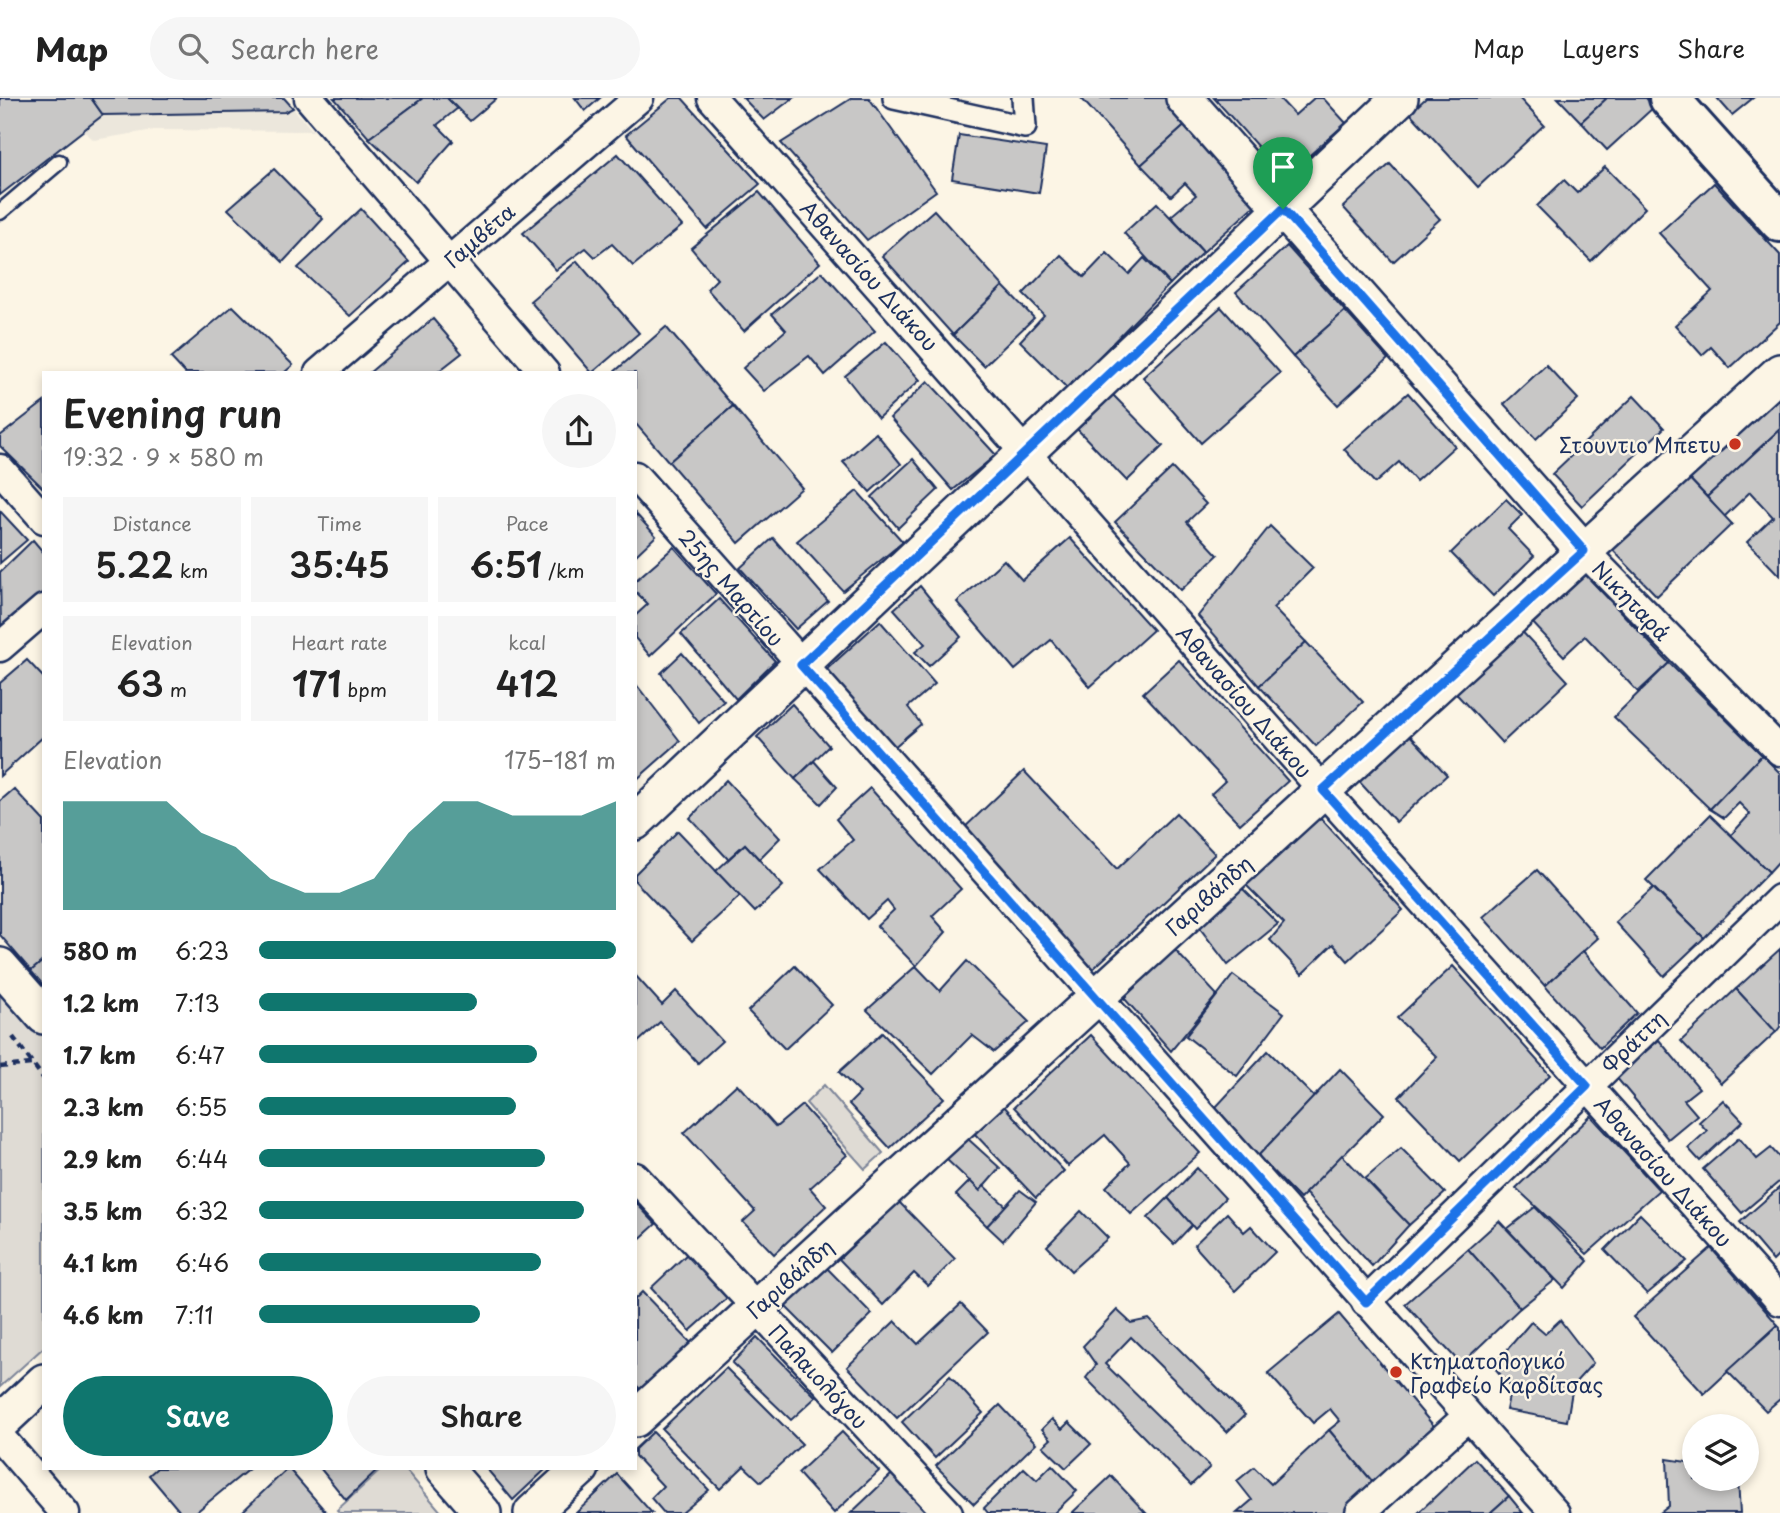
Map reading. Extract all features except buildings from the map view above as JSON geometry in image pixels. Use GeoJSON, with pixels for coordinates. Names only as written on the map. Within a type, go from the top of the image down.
{"type":"FeatureCollection","features":[{"type":"Feature","properties":{"kind":"main road"},"geometry":{"type":"LineString","coordinates":[[1669,98],[1780,222]]}},
{"type":"Feature","properties":{"kind":"street"},"geometry":{"type":"LineString","coordinates":[[309,98],[543,371]]}},
{"type":"Feature","properties":{"kind":"street","name":"Γαμβέτα"},"geometry":{"type":"LineString","coordinates":[[321,371],[639,98]]}},
{"type":"Feature","properties":{"kind":"street","name":"Αθανασίου Διάκου"},"geometry":{"type":"LineString","coordinates":[[712,98],[1587,1086],[1777,1291]]}},
{"type":"Feature","properties":{"kind":"street"},"geometry":{"type":"LineString","coordinates":[[894,98],[1025,127],[1023,98]]}},
{"type":"Feature","properties":{"kind":"street","name":"Νικηταρά"},"geometry":{"type":"LineString","coordinates":[[1184,98],[1584,551],[1780,751]]}},
{"type":"Feature","properties":{"kind":"street"},"geometry":{"type":"LineString","coordinates":[[637,820],[1400,98]]}},
{"type":"Feature","properties":{"kind":"street","name":"Γαριβάλδη"},"geometry":{"type":"LineString","coordinates":[[637,1417],[1780,372]]}},
{"type":"Feature","properties":{"kind":"street"},"geometry":{"type":"LineString","coordinates":[[0,469],[42,517]]}},
{"type":"Feature","properties":{"kind":"street","name":"25ης Μαρτίου"},"geometry":{"type":"LineString","coordinates":[[637,478],[1555,1513]]}},
{"type":"Feature","properties":{"kind":"street"},"geometry":{"type":"LineString","coordinates":[[0,647],[42,611]]}},
{"type":"Feature","properties":{"kind":"street","name":"Φράττη"},"geometry":{"type":"LineString","coordinates":[[1366,1302],[1780,899]]}},
{"type":"Feature","properties":{"kind":"street"},"geometry":{"type":"LineString","coordinates":[[0,966],[42,1014]]}},
{"type":"Feature","properties":{"kind":"street","name":"Παλαιολόγου"},"geometry":{"type":"LineString","coordinates":[[637,1179],[948,1513]]}},
{"type":"Feature","properties":{"kind":"street"},"geometry":{"type":"LineString","coordinates":[[0,1423],[42,1384]]}},
{"type":"Feature","properties":{"kind":"street"},"geometry":{"type":"LineString","coordinates":[[1360,1513],[1468,1416]]}},
{"type":"Feature","properties":{"kind":"street"},"geometry":{"type":"LineString","coordinates":[[0,1437],[65,1513]]}},
{"type":"Feature","properties":{"kind":"street"},"geometry":{"type":"LineString","coordinates":[[446,1470],[483,1513]]}},
{"type":"Feature","properties":{"kind":"street"},"geometry":{"type":"LineString","coordinates":[[532,1513],[579,1470]]}},
{"type":"Feature","properties":{"kind":"lane"},"geometry":{"type":"LineString","coordinates":[[0,212],[59,162]]}},
{"type":"Feature","properties":{"kind":"path"},"geometry":{"type":"LineString","coordinates":[[21,1050],[42,1076]]}},
{"type":"Feature","properties":{"kind":"path"},"geometry":{"type":"LineString","coordinates":[[0,1067],[32,1064]]}},
{"type":"Feature","properties":{"kind":"shaded area"},"geometry":{"type":"Polygon","coordinates":[[[0,98],[284,98],[313,131],[154,130],[94,140],[83,130],[0,195],[0,98]]]}},
{"type":"Feature","properties":{"kind":"shaded area"},"geometry":{"type":"Polygon","coordinates":[[[0,977],[42,1025],[42,1349],[0,1387],[0,977]]]}},
{"type":"Feature","properties":{"kind":"shaded area"},"geometry":{"type":"Polygon","coordinates":[[[824,1085],[883,1153],[865,1169],[806,1103],[824,1085]]]}},
{"type":"Feature","properties":{"kind":"shaded area"},"geometry":{"type":"Polygon","coordinates":[[[381,1470],[406,1470],[442,1513],[340,1513],[337,1510],[381,1470]]]}},
{"type":"Feature","properties":{"kind":"place","name":"Στουντιο Μπετυ"},"geometry":{"type":"Point","coordinates":[1735,444]}},
{"type":"Feature","properties":{"kind":"place","name":"Κτηματολογικό Γραφείο Καρδίτσας"},"geometry":{"type":"Point","coordinates":[1396,1372]}},
{"type":"Feature","properties":{"kind":"route"},"geometry":{"type":"LineString","coordinates":[[1283,209],[1584,551],[1323,790],[1587,1086],[1366,1302],[801,665],[1283,209]]}}]}
